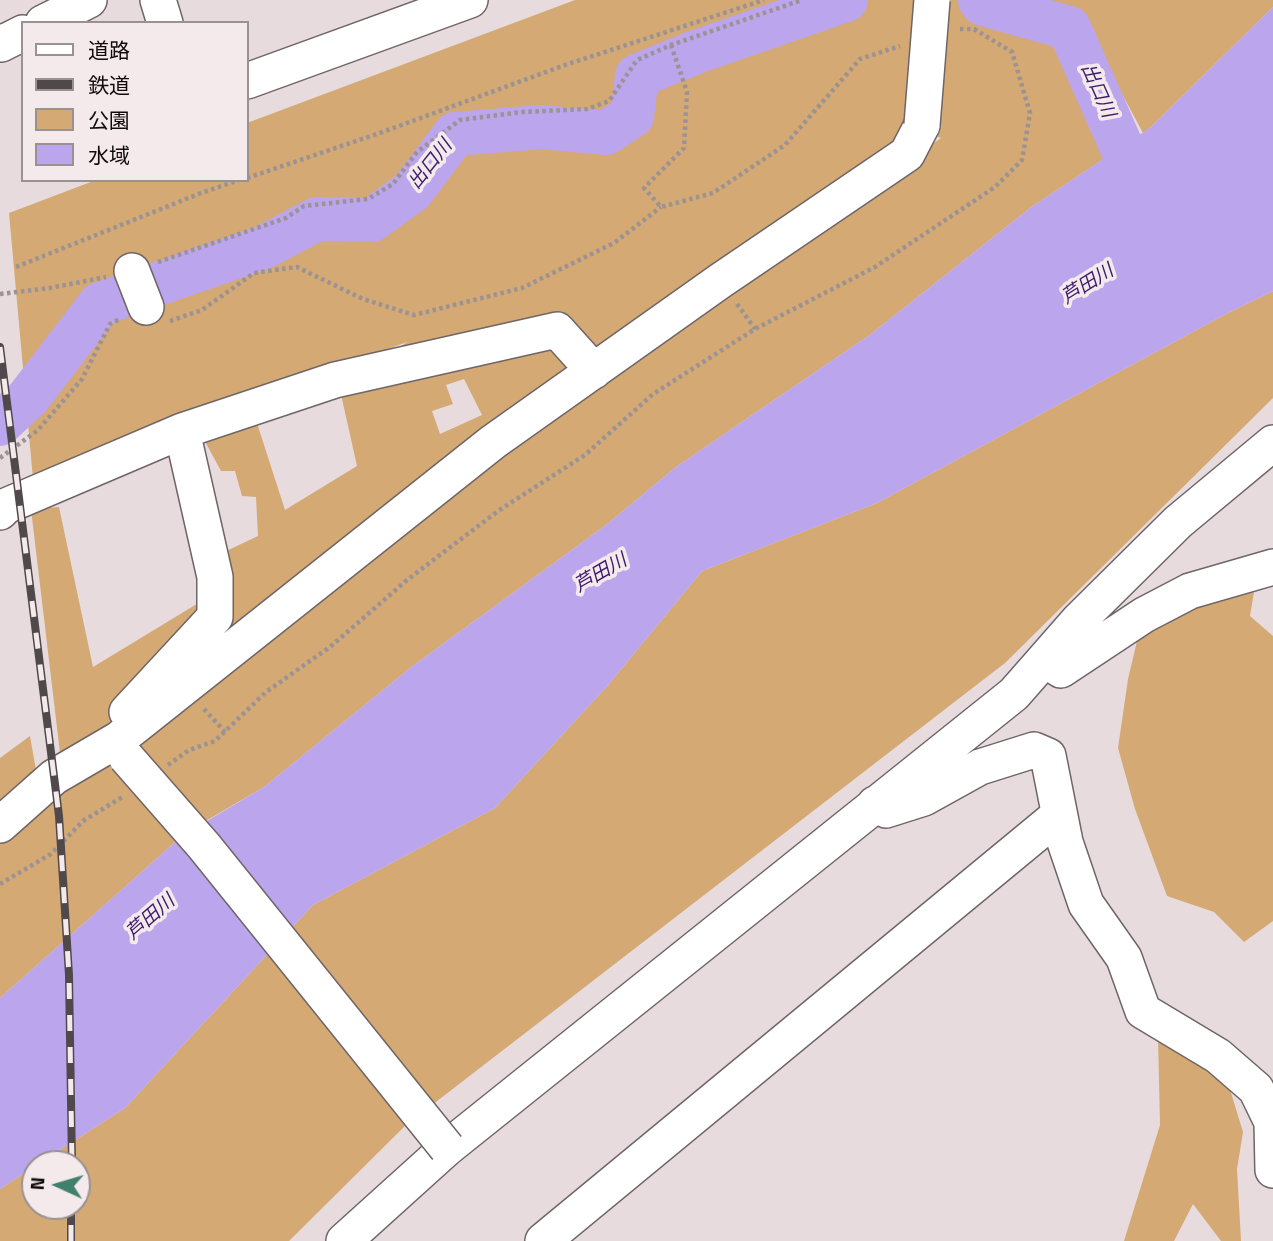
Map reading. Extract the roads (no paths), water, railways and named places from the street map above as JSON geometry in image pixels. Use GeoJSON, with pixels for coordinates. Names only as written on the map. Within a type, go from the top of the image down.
{"type":"FeatureCollection","features":[{"type":"Feature","properties":{"kind":"street"},"geometry":{"type":"LineString","coordinates":[[47,21],[89,0]]}},
{"type":"Feature","properties":{"kind":"street"},"geometry":{"type":"LineString","coordinates":[[158,0],[163,21]]}},
{"type":"Feature","properties":{"kind":"street"},"geometry":{"type":"LineString","coordinates":[[248,81],[470,0]]}},
{"type":"Feature","properties":{"kind":"street"},"geometry":{"type":"LineString","coordinates":[[0,825],[54,777],[123,748],[493,442],[720,281],[907,154],[922,125],[932,0]]}},
{"type":"Feature","properties":{"kind":"street"},"geometry":{"type":"LineString","coordinates":[[0,41],[1,44],[21,34]]}},
{"type":"Feature","properties":{"kind":"street"},"geometry":{"type":"LineString","coordinates":[[132,271],[146,307]]}},
{"type":"Feature","properties":{"kind":"street"},"geometry":{"type":"LineString","coordinates":[[0,512],[6,506],[182,432],[335,380],[557,330],[594,371]]}},
{"type":"Feature","properties":{"kind":"street"},"geometry":{"type":"LineString","coordinates":[[182,432],[215,577],[215,617],[128,709],[123,748],[204,846],[435,1166]]}},
{"type":"Feature","properties":{"kind":"street"},"geometry":{"type":"LineString","coordinates":[[344,1241],[875,803],[1014,694],[1078,621],[1178,523],[1273,443]]}},
{"type":"Feature","properties":{"kind":"street"},"geometry":{"type":"LineString","coordinates":[[1045,659],[1061,670],[1144,615],[1191,591],[1273,567]]}},
{"type":"Feature","properties":{"kind":"street"},"geometry":{"type":"LineString","coordinates":[[875,803],[886,810],[924,798],[980,767],[1034,750],[1048,756],[1065,842],[1086,904],[1124,958],[1143,1011],[1218,1056],[1256,1089],[1272,1122],[1273,1170]]}},
{"type":"Feature","properties":{"kind":"street"},"geometry":{"type":"LineString","coordinates":[[543,1241],[1059,815]]}},
{"type":"Feature","properties":{"kind":"street"},"geometry":{"type":"LineString","coordinates":[[380,1241],[435,1166]]}},
{"type":"Feature","properties":{"kind":"water","name":"芦田川"},"geometry":{"type":"Polygon","coordinates":[[[1273,7],[1273,291],[877,503],[702,571],[609,684],[495,808],[313,905],[125,1108],[60,1150],[21,1150],[21,1175],[0,1189],[0,998],[182,836],[264,787],[410,668],[606,525],[676,467],[871,334],[1030,208],[1151,127],[1273,7]]]}},
{"type":"Feature","properties":{"kind":"waterway","name":"出口川"},"geometry":{"type":"LineString","coordinates":[[0,424],[28,398],[100,304],[264,247],[317,219],[372,220],[412,191],[455,134],[542,127],[606,133],[632,116],[637,76],[696,52],[846,0]]}},
{"type":"Feature","properties":{"kind":"waterway","name":"出口川"},"geometry":{"type":"LineString","coordinates":[[980,0],[983,4],[1069,28],[1146,202]]}},
{"type":"Feature","properties":{"kind":"railway"},"geometry":{"type":"LineString","coordinates":[[0,347],[59,816],[69,975],[72,1150]]}},
{"type":"Feature","properties":{"kind":"railway"},"geometry":{"type":"LineString","coordinates":[[71,1220],[71,1241]]}}]}
